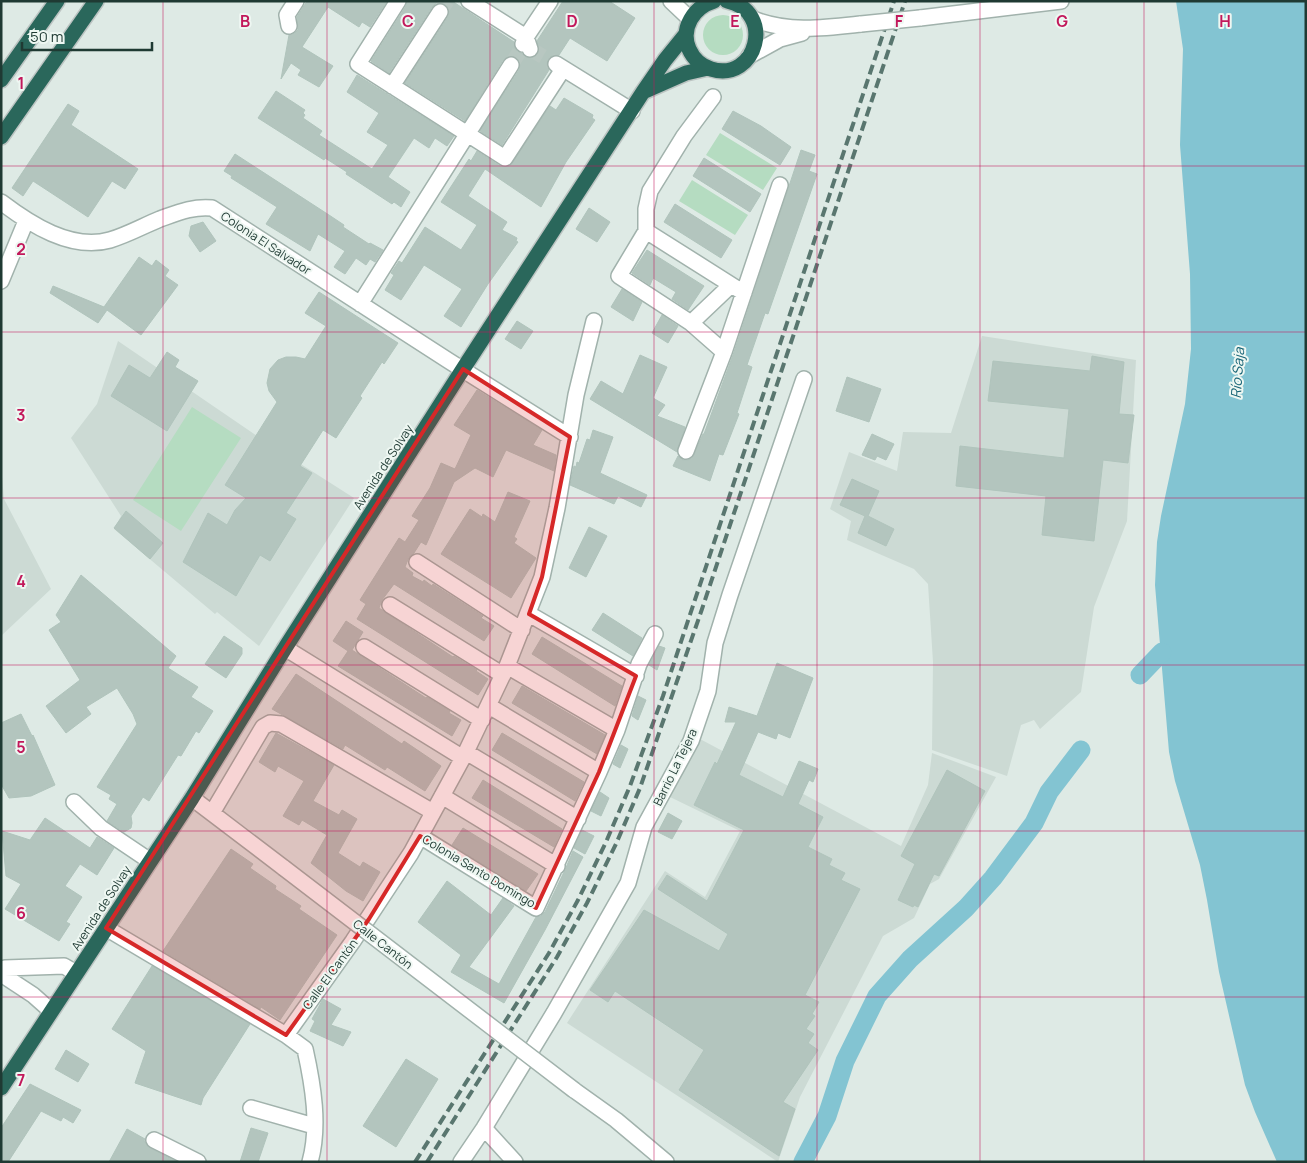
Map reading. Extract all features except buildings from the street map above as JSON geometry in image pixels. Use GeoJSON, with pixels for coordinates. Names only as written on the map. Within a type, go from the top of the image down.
{"type":"FeatureCollection","features":[{"type":"Feature","properties":{"kind":"highway"},"geometry":{"type":"LineString","coordinates":[[1,80],[57,1]]}},
{"type":"Feature","properties":{"kind":"highway"},"geometry":{"type":"LineString","coordinates":[[1,137],[96,1]]}},
{"type":"Feature","properties":{"kind":"highway"},"geometry":{"type":"LineString","coordinates":[[702,7],[686,34],[689,48],[702,65],[716,70],[731,69],[744,62],[756,42],[753,20],[736,3]]}},
{"type":"Feature","properties":{"kind":"highway","name":"Avenida de Solvay"},"geometry":{"type":"LineString","coordinates":[[1,1088],[192,798],[463,369],[665,60],[686,34]]}},
{"type":"Feature","properties":{"kind":"highway"},"geometry":{"type":"LineString","coordinates":[[644,92],[686,73],[708,68]]}},
{"type":"Feature","properties":{"kind":"street"},"geometry":{"type":"LineString","coordinates":[[289,26],[287,15],[296,1]]}},
{"type":"Feature","properties":{"kind":"street"},"geometry":{"type":"LineString","coordinates":[[398,1],[358,64],[504,158],[559,66],[632,111]]}},
{"type":"Feature","properties":{"kind":"street"},"geometry":{"type":"LineString","coordinates":[[469,1],[526,45],[550,1]]}},
{"type":"Feature","properties":{"kind":"street"},"geometry":{"type":"LineString","coordinates":[[671,1],[702,7]]}},
{"type":"Feature","properties":{"kind":"street"},"geometry":{"type":"LineString","coordinates":[[753,20],[787,29],[818,29],[1061,1]]}},
{"type":"Feature","properties":{"kind":"street"},"geometry":{"type":"LineString","coordinates":[[392,86],[440,12]]}},
{"type":"Feature","properties":{"kind":"street"},"geometry":{"type":"LineString","coordinates":[[749,56],[780,39],[818,29]]}},
{"type":"Feature","properties":{"kind":"street"},"geometry":{"type":"LineString","coordinates":[[360,304],[512,65]]}},
{"type":"Feature","properties":{"kind":"street"},"geometry":{"type":"LineString","coordinates":[[713,97],[684,136],[650,191],[646,209],[646,231],[619,276],[691,323],[724,352]]}},
{"type":"Feature","properties":{"kind":"street"},"geometry":{"type":"LineString","coordinates":[[686,451],[724,352],[780,185]]}},
{"type":"Feature","properties":{"kind":"street","name":"Colonia El Salvador"},"geometry":{"type":"LineString","coordinates":[[1,202],[26,221],[66,238],[86,242],[109,240],[186,210],[200,207],[212,208],[463,369]]}},
{"type":"Feature","properties":{"kind":"street"},"geometry":{"type":"LineString","coordinates":[[1,281],[26,221]]}},
{"type":"Feature","properties":{"kind":"street"},"geometry":{"type":"LineString","coordinates":[[646,231],[744,293]]}},
{"type":"Feature","properties":{"kind":"street"},"geometry":{"type":"LineString","coordinates":[[691,323],[731,285]]}},
{"type":"Feature","properties":{"kind":"street","name":"Colonia Santo Domingo"},"geometry":{"type":"LineString","coordinates":[[594,321],[576,395],[557,508],[544,569],[505,671],[464,755],[420,836],[536,908],[599,772],[617,730],[639,664],[655,634]]}},
{"type":"Feature","properties":{"kind":"street"},"geometry":{"type":"LineString","coordinates":[[463,369],[570,437]]}},
{"type":"Feature","properties":{"kind":"street","name":"Barrio La Tejera"},"geometry":{"type":"LineString","coordinates":[[461,1162],[484,1128],[580,969],[628,883],[644,827],[691,741],[708,691],[715,643],[804,378]]}},
{"type":"Feature","properties":{"kind":"street"},"geometry":{"type":"LineString","coordinates":[[416,562],[522,630]]}},
{"type":"Feature","properties":{"kind":"street"},"geometry":{"type":"LineString","coordinates":[[390,605],[505,671],[617,730]]}},
{"type":"Feature","properties":{"kind":"street"},"geometry":{"type":"LineString","coordinates":[[528,614],[636,676]]}},
{"type":"Feature","properties":{"kind":"street"},"geometry":{"type":"LineString","coordinates":[[364,647],[599,772]]}},
{"type":"Feature","properties":{"kind":"street"},"geometry":{"type":"LineString","coordinates":[[285,648],[464,755],[578,819]]}},
{"type":"Feature","properties":{"kind":"street"},"geometry":{"type":"LineString","coordinates":[[212,813],[263,727],[270,723],[281,724],[433,812]]}},
{"type":"Feature","properties":{"kind":"street"},"geometry":{"type":"LineString","coordinates":[[442,796],[556,866]]}},
{"type":"Feature","properties":{"kind":"street","name":"Calle Cantón"},"geometry":{"type":"LineString","coordinates":[[192,798],[574,1090],[616,1120],[666,1162]]}},
{"type":"Feature","properties":{"kind":"street","name":"Avenida de Solvay"},"geometry":{"type":"LineString","coordinates":[[74,802],[101,828],[150,861]]}},
{"type":"Feature","properties":{"kind":"street","name":"Calle El Cantón"},"geometry":{"type":"LineString","coordinates":[[286,1034],[364,926],[420,836]]}},
{"type":"Feature","properties":{"kind":"street"},"geometry":{"type":"LineString","coordinates":[[106,928],[286,1034],[305,1049],[314,1097],[313,1150],[310,1162]]}},
{"type":"Feature","properties":{"kind":"street"},"geometry":{"type":"LineString","coordinates":[[1,970],[5,968],[64,966],[76,973]]}},
{"type":"Feature","properties":{"kind":"street"},"geometry":{"type":"LineString","coordinates":[[1,974],[33,995],[51,1011]]}},
{"type":"Feature","properties":{"kind":"street"},"geometry":{"type":"LineString","coordinates":[[251,1108],[314,1126]]}},
{"type":"Feature","properties":{"kind":"street"},"geometry":{"type":"LineString","coordinates":[[484,1128],[515,1162]]}},
{"type":"Feature","properties":{"kind":"street"},"geometry":{"type":"LineString","coordinates":[[154,1140],[198,1162]]}},
{"type":"Feature","properties":{"kind":"highlighted area"},"geometry":{"type":"Polygon","coordinates":[[[463,369],[570,437],[542,577],[529,614],[636,676],[599,772],[536,908],[420,836],[369,919],[286,1035],[106,928],[463,369]]]}},
{"type":"Feature","properties":{"kind":"shaded area"},"geometry":{"type":"Polygon","coordinates":[[[982,336],[1136,360],[1127,521],[1094,607],[1081,692],[1040,729],[1034,720],[1021,725],[1007,776],[932,750],[933,662],[928,584],[914,569],[847,540],[851,521],[830,509],[849,452],[897,471],[903,432],[951,433],[982,336]]]}},
{"type":"Feature","properties":{"kind":"shaded area"},"geometry":{"type":"Polygon","coordinates":[[[118,341],[263,440],[354,498],[259,646],[217,612],[215,614],[114,529],[121,516],[71,438],[97,404],[118,341]]]}},
{"type":"Feature","properties":{"kind":"shaded area"},"geometry":{"type":"Polygon","coordinates":[[[1,466],[4,499],[51,589],[1,636],[1,466]]]}},
{"type":"Feature","properties":{"kind":"shaded area"},"geometry":{"type":"Polygon","coordinates":[[[700,739],[901,846],[928,785],[932,753],[996,777],[939,879],[930,884],[914,918],[883,936],[800,1097],[778,1162],[567,1023],[665,871],[705,897],[740,831],[670,797],[700,739]]]}},
{"type":"Feature","properties":{"kind":"green space"},"geometry":{"type":"Polygon","coordinates":[[[723,15],[737,21],[743,35],[737,49],[723,55],[709,49],[703,35],[709,21],[723,15]]]}},
{"type":"Feature","properties":{"kind":"green space"},"geometry":{"type":"Polygon","coordinates":[[[720,133],[777,168],[763,190],[706,155],[720,133]]]}},
{"type":"Feature","properties":{"kind":"green space"},"geometry":{"type":"Polygon","coordinates":[[[692,180],[748,215],[735,235],[679,201],[692,180]]]}},
{"type":"Feature","properties":{"kind":"green space"},"geometry":{"type":"Polygon","coordinates":[[[192,407],[241,438],[181,531],[133,500],[192,407]]]}},
{"type":"Feature","properties":{"kind":"water","name":"Río Saja"},"geometry":{"type":"Polygon","coordinates":[[[1176,1],[1306,1],[1306,1162],[1277,1162],[1245,1085],[1219,972],[1200,865],[1175,781],[1169,752],[1155,585],[1157,542],[1185,404],[1191,349],[1190,274],[1180,145],[1183,49],[1176,1]]]}},
{"type":"Feature","properties":{"kind":"waterway"},"geometry":{"type":"LineString","coordinates":[[1140,675],[1162,652]]}},
{"type":"Feature","properties":{"kind":"waterway"},"geometry":{"type":"LineString","coordinates":[[803,1162],[827,1116],[845,1061],[877,996],[910,959],[966,908],[993,878],[1034,823],[1049,792],[1081,750]]}},
{"type":"Feature","properties":{"kind":"tunnel"},"geometry":{"type":"LineString","coordinates":[[440,12],[447,1]]}},
{"type":"Feature","properties":{"kind":"tunnel"},"geometry":{"type":"LineString","coordinates":[[511,65],[521,49]]}},
{"type":"Feature","properties":{"kind":"tunnel"},"geometry":{"type":"LineString","coordinates":[[530,49],[556,64]]}},
{"type":"Feature","properties":{"kind":"railway"},"geometry":{"type":"LineString","coordinates":[[415,1162],[549,953],[578,900],[630,786],[663,696],[894,1]]}},
{"type":"Feature","properties":{"kind":"railway"},"geometry":{"type":"LineString","coordinates":[[427,1162],[557,957],[587,903],[616,844],[640,788],[702,609],[905,1]]}}]}
